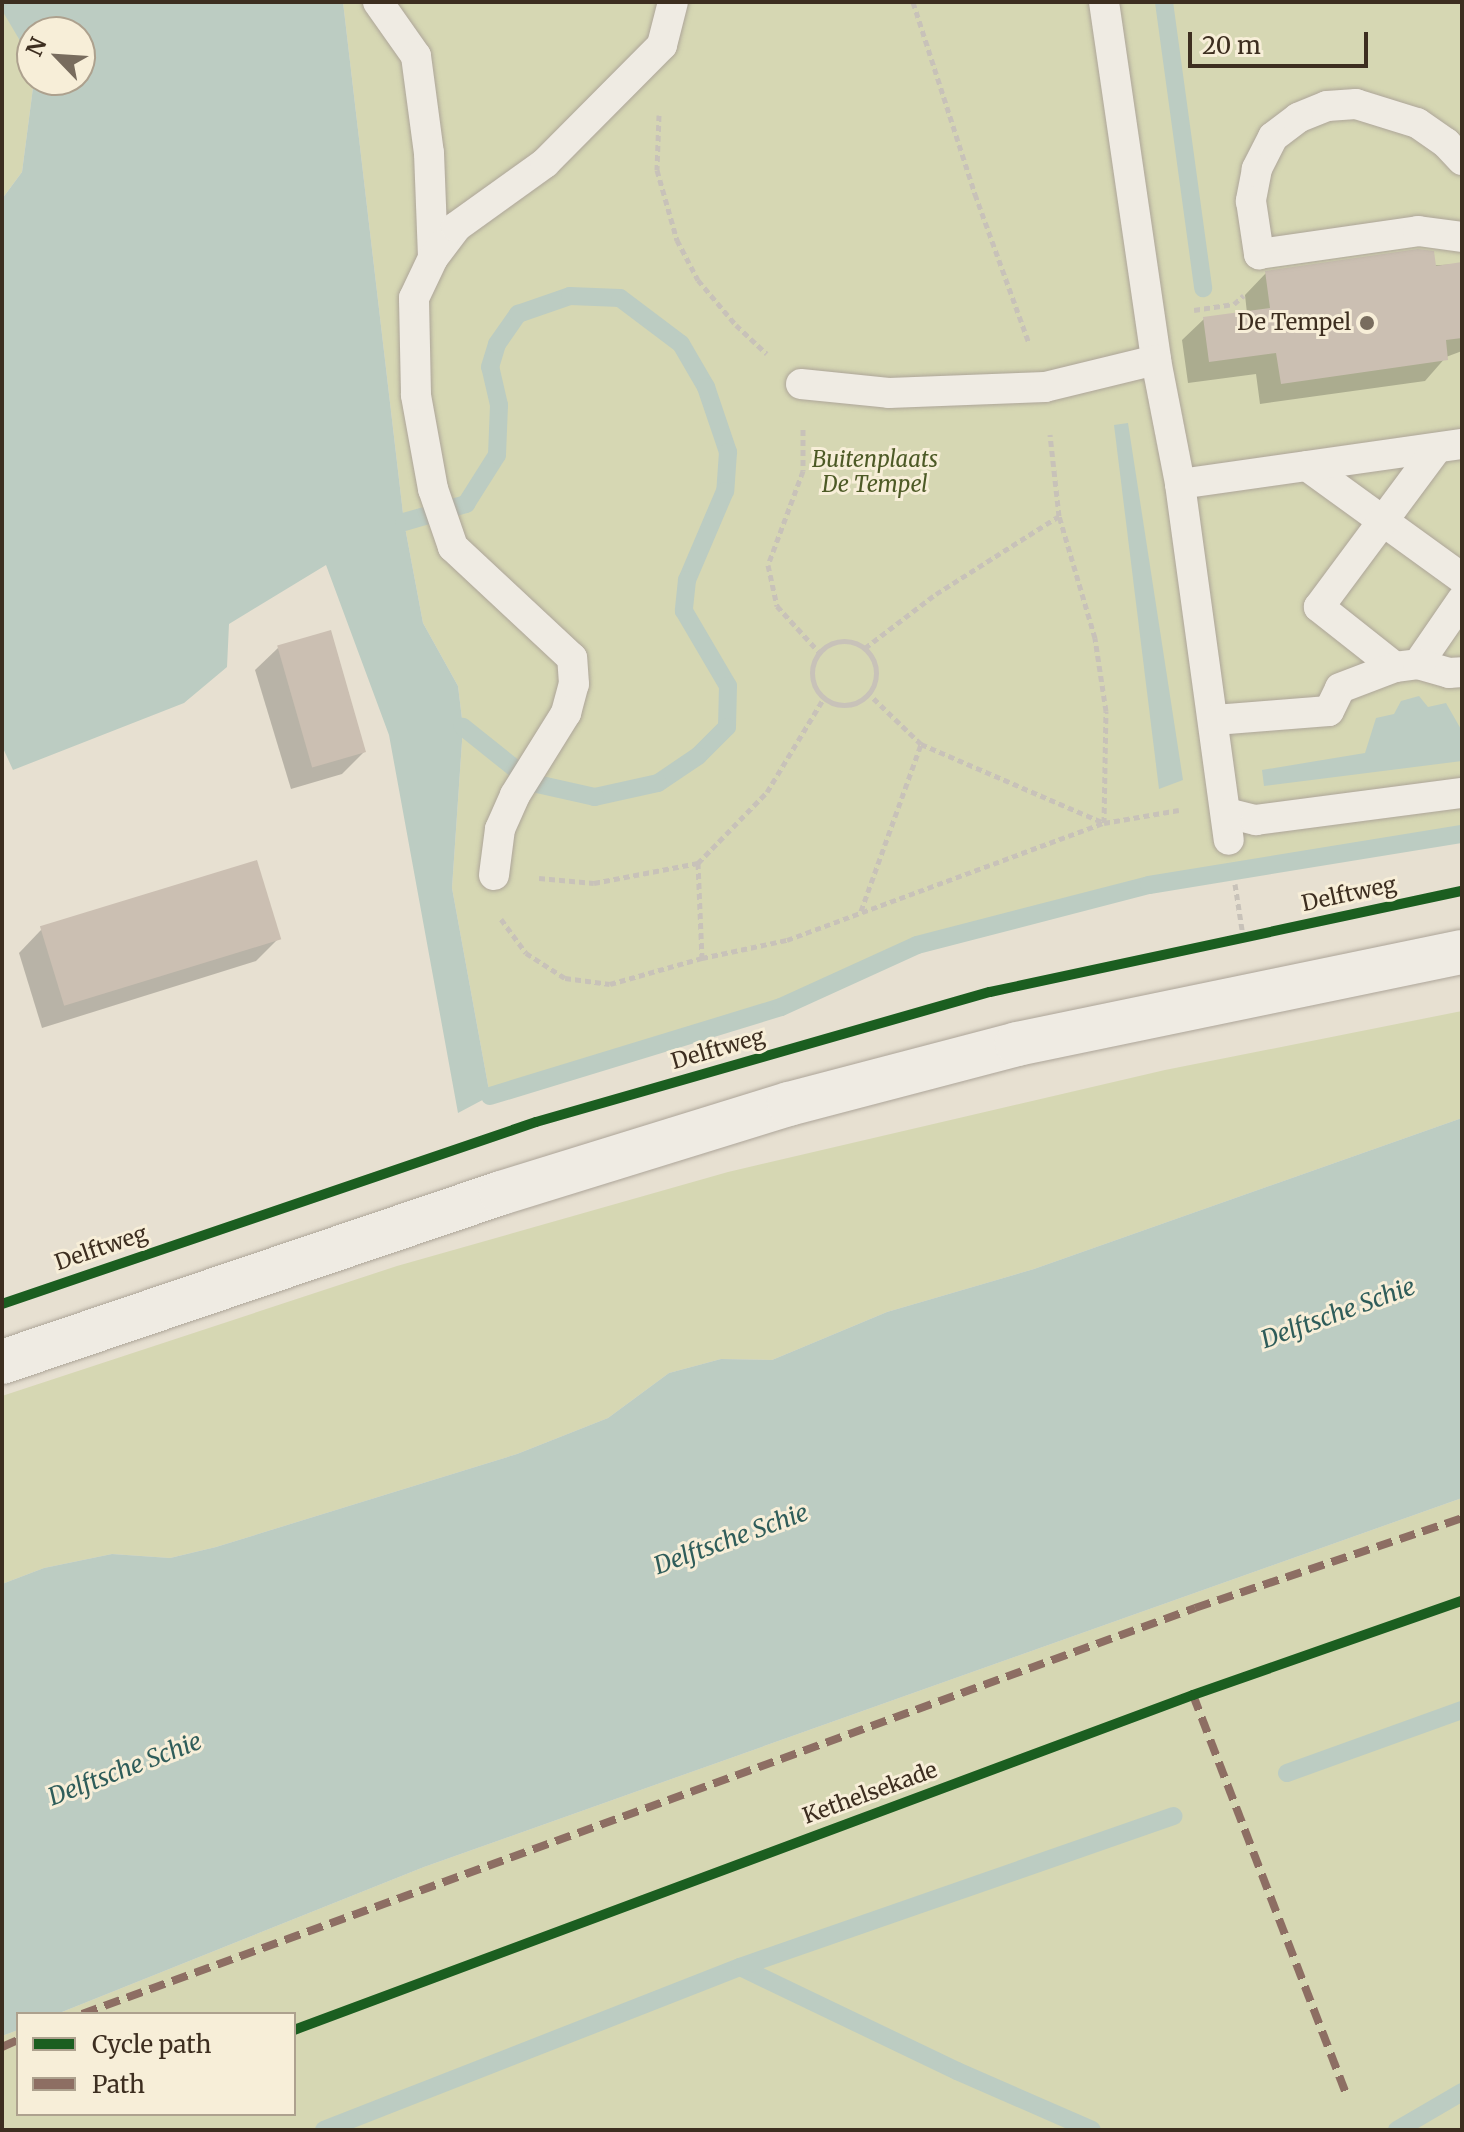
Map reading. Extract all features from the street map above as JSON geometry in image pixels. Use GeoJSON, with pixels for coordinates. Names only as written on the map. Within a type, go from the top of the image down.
{"type":"FeatureCollection","features":[{"type":"Feature","properties":{"kind":"street"},"geometry":{"type":"LineString","coordinates":[[2,1362],[501,1193],[789,1104],[1017,1044],[1462,952]]}},
{"type":"Feature","properties":{"kind":"lane"},"geometry":{"type":"LineString","coordinates":[[378,2],[416,56],[429,153],[433,258]]}},
{"type":"Feature","properties":{"kind":"lane"},"geometry":{"type":"LineString","coordinates":[[494,875],[500,829],[515,795],[566,713],[574,684],[572,658],[453,547],[433,489],[416,395],[414,298],[433,258],[456,227],[545,163],[662,45],[673,2]]}},
{"type":"Feature","properties":{"kind":"lane"},"geometry":{"type":"LineString","coordinates":[[1104,2],[1156,360],[1180,484],[1228,826],[1462,793]]}},
{"type":"Feature","properties":{"kind":"lane"},"geometry":{"type":"LineString","coordinates":[[1462,160],[1446,143],[1417,123],[1356,104],[1327,106],[1298,118],[1273,137],[1257,169],[1251,201],[1259,254],[1418,231],[1462,237]]}},
{"type":"Feature","properties":{"kind":"lane"},"geometry":{"type":"LineString","coordinates":[[801,384],[889,393],[1045,387],[1156,360]]}},
{"type":"Feature","properties":{"kind":"lane"},"geometry":{"type":"LineString","coordinates":[[1180,484],[1450,446]]}},
{"type":"Feature","properties":{"kind":"lane"},"geometry":{"type":"LineString","coordinates":[[1450,446],[1385,520],[1319,607],[1407,666],[1449,673],[1462,672]]}},
{"type":"Feature","properties":{"kind":"lane"},"geometry":{"type":"LineString","coordinates":[[1307,466],[1462,578]]}},
{"type":"Feature","properties":{"kind":"lane"},"geometry":{"type":"LineString","coordinates":[[1215,720],[1329,711],[1340,688],[1407,666],[1462,600]]}},
{"type":"Feature","properties":{"kind":"path"},"geometry":{"type":"LineString","coordinates":[[913,2],[975,194],[1045,387],[1059,516],[1095,638],[1106,711],[1104,823]]}},
{"type":"Feature","properties":{"kind":"path"},"geometry":{"type":"LineString","coordinates":[[662,45],[657,170],[677,240],[698,280],[736,325],[801,384],[803,471],[768,565],[777,606],[819,652]]}},
{"type":"Feature","properties":{"kind":"path"},"geometry":{"type":"LineString","coordinates":[[1150,316],[1234,304],[1248,292],[1259,254]]}},
{"type":"Feature","properties":{"kind":"path"},"geometry":{"type":"LineString","coordinates":[[865,648],[936,594],[1059,516]]}},
{"type":"Feature","properties":{"kind":"path"},"geometry":{"type":"LineString","coordinates":[[847,640],[865,648],[872,656],[876,675],[869,694],[842,705],[824,698],[812,681],[811,671],[819,652],[827,645],[847,640]]}},
{"type":"Feature","properties":{"kind":"path"},"geometry":{"type":"LineString","coordinates":[[869,694],[921,744],[1104,823]]}},
{"type":"Feature","properties":{"kind":"path"},"geometry":{"type":"LineString","coordinates":[[824,698],[767,792],[698,863],[594,883],[494,875],[499,916],[526,953],[565,978],[610,984],[702,958],[787,940],[1104,823],[1192,808],[1228,826]]}},
{"type":"Feature","properties":{"kind":"path"},"geometry":{"type":"LineString","coordinates":[[861,911],[921,744]]}},
{"type":"Feature","properties":{"kind":"path"},"geometry":{"type":"LineString","coordinates":[[698,863],[702,958]]}},
{"type":"Feature","properties":{"kind":"path"},"geometry":{"type":"LineString","coordinates":[[1238,913],[1243,938]]}},
{"type":"Feature","properties":{"kind":"path"},"geometry":{"type":"LineString","coordinates":[[1228,941],[1258,934]]}},
{"type":"Feature","properties":{"kind":"green space","name":"Buitenplaats De Tempel"},"geometry":{"type":"Polygon","coordinates":[[[343,2],[1462,2],[1462,834],[1149,885],[917,945],[781,1007],[490,1096],[452,888],[463,727],[458,686],[423,623],[404,522],[343,2]]]}},
{"type":"Feature","properties":{"kind":"green space"},"geometry":{"type":"Polygon","coordinates":[[[2,8],[16,33],[16,96],[32,96],[22,172],[2,199],[2,8]]]}},
{"type":"Feature","properties":{"kind":"green space"},"geometry":{"type":"Polygon","coordinates":[[[1462,1011],[1462,1118],[1034,1269],[887,1312],[772,1360],[721,1359],[669,1373],[608,1418],[517,1454],[216,1547],[170,1558],[112,1554],[44,1568],[2,1584],[2,1396],[397,1266],[728,1172],[1165,1070],[1462,1011]]]}},
{"type":"Feature","properties":{"kind":"green space"},"geometry":{"type":"Polygon","coordinates":[[[1462,1498],[1462,2130],[2,2130],[2,2036],[16,2031],[16,2116],[296,2116],[296,2012],[62,2012],[424,1867],[1462,1498]]]}},
{"type":"Feature","properties":{"kind":"water"},"geometry":{"type":"Polygon","coordinates":[[[2,2],[343,2],[404,522],[423,623],[458,686],[463,727],[452,888],[490,1096],[458,1113],[389,735],[326,565],[229,624],[227,667],[184,703],[13,770],[2,746],[2,199],[22,172],[32,96],[96,96],[96,16],[16,16],[16,34],[3,12],[2,2]]]}},
{"type":"Feature","properties":{"kind":"water"},"geometry":{"type":"Polygon","coordinates":[[[1128,423],[1183,780],[1159,789],[1114,425],[1128,423]]]}},
{"type":"Feature","properties":{"kind":"water"},"geometry":{"type":"Polygon","coordinates":[[[1419,696],[1428,707],[1446,703],[1462,731],[1462,761],[1264,786],[1262,770],[1365,753],[1376,718],[1394,714],[1401,701],[1419,696]]]}},
{"type":"Feature","properties":{"kind":"water","name":"Delftsche Schie"},"geometry":{"type":"Polygon","coordinates":[[[1462,1118],[1462,1498],[424,1867],[62,2012],[16,2012],[16,2031],[2,2036],[2,1584],[44,1568],[112,1554],[170,1558],[216,1547],[517,1454],[608,1418],[669,1373],[721,1359],[772,1360],[887,1312],[1034,1269],[1462,1118]]]}},
{"type":"Feature","properties":{"kind":"building","name":"De Tempel"},"geometry":{"type":"Polygon","coordinates":[[[1418,249],[1434,251],[1436,266],[1462,262],[1462,338],[1446,340],[1448,360],[1281,384],[1276,353],[1209,362],[1203,317],[1270,308],[1265,271],[1418,249]]]}},
{"type":"Feature","properties":{"kind":"building"},"geometry":{"type":"Polygon","coordinates":[[[331,630],[366,752],[312,768],[277,645],[331,630]]]}},
{"type":"Feature","properties":{"kind":"building"},"geometry":{"type":"Polygon","coordinates":[[[257,860],[281,939],[64,1006],[40,926],[257,860]]]}},
{"type":"Feature","properties":{"kind":"waterway"},"geometry":{"type":"LineString","coordinates":[[1164,2],[1203,288]]}},
{"type":"Feature","properties":{"kind":"waterway"},"geometry":{"type":"LineString","coordinates":[[404,522],[466,504],[497,455],[499,405],[490,367],[497,344],[518,314],[570,296],[620,298],[681,344],[706,387],[728,452],[725,491],[687,580],[684,611],[728,686],[727,727],[698,756],[658,783],[595,797],[533,783],[463,727]]}},
{"type":"Feature","properties":{"kind":"waterway"},"geometry":{"type":"LineString","coordinates":[[490,1096],[781,1007],[917,945],[1149,885],[1462,834]]}},
{"type":"Feature","properties":{"kind":"waterway"},"geometry":{"type":"LineString","coordinates":[[1287,1773],[1462,1710]]}},
{"type":"Feature","properties":{"kind":"waterway"},"geometry":{"type":"LineString","coordinates":[[324,2130],[740,1967],[1173,1816]]}},
{"type":"Feature","properties":{"kind":"waterway"},"geometry":{"type":"LineString","coordinates":[[740,1967],[957,2071],[1092,2130]]}},
{"type":"Feature","properties":{"kind":"waterway"},"geometry":{"type":"LineString","coordinates":[[1397,2130],[1462,2092]]}},
{"type":"Feature","properties":{"kind":"marked path"},"geometry":{"type":"LineString","coordinates":[[87,2012],[1195,1608],[1462,1518]]}},
{"type":"Feature","properties":{"kind":"marked path"},"geometry":{"type":"LineString","coordinates":[[1193,1695],[1346,2093]]}},
{"type":"Feature","properties":{"kind":"marked path"},"geometry":{"type":"LineString","coordinates":[[2,2047],[16,2041]]}},
{"type":"Feature","properties":{"kind":"cycle path","name":"Delftweg"},"geometry":{"type":"LineString","coordinates":[[2,1304],[536,1122],[990,992],[1462,891]]}},
{"type":"Feature","properties":{"kind":"cycle path","name":"Kethelsekade"},"geometry":{"type":"LineString","coordinates":[[296,2029],[1193,1695],[1462,1601]]}},
{"type":"Feature","properties":{"kind":"place","name":"De Tempel"},"geometry":{"type":"Point","coordinates":[1367,323]}}]}
